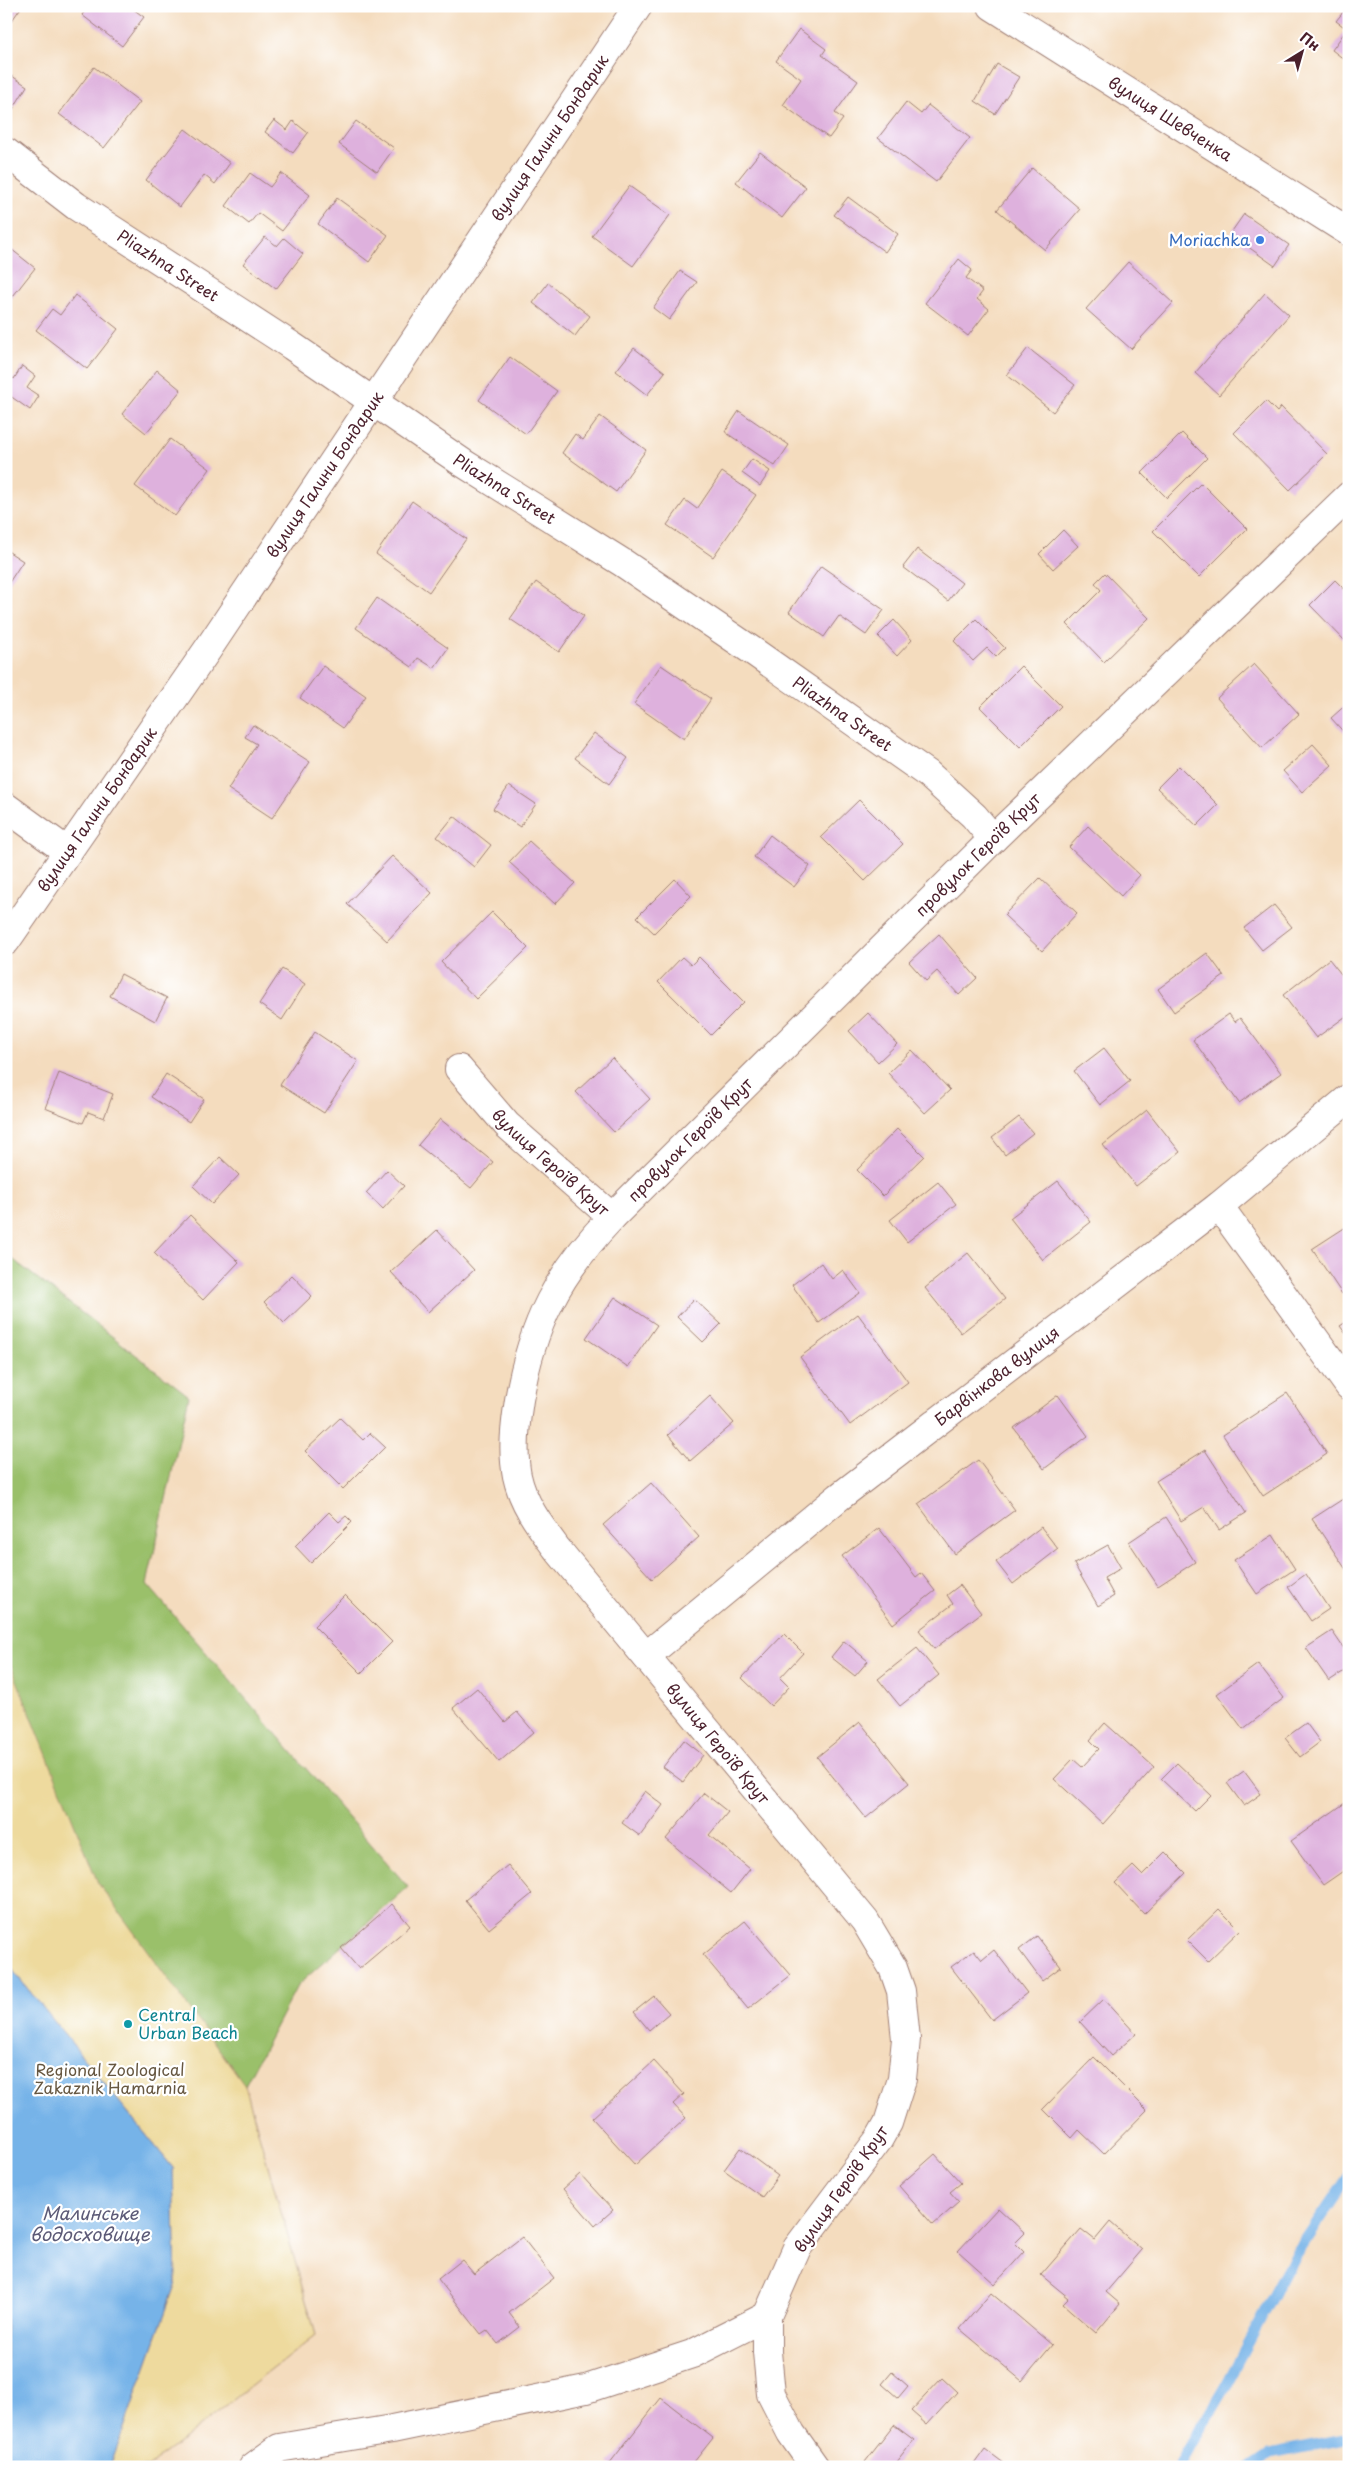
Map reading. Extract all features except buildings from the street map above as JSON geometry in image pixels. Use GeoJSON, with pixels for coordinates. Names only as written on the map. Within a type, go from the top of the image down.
{"type":"FeatureCollection","features":[{"type":"Feature","properties":{"kind":"street","name":"вулиця Галини Бондарик"},"geometry":{"type":"LineString","coordinates":[[6,941],[208,649],[638,6]]}},
{"type":"Feature","properties":{"kind":"street","name":"вулиця Шевченка"},"geometry":{"type":"LineString","coordinates":[[992,6],[1349,232]]}},
{"type":"Feature","properties":{"kind":"street","name":"Pliazhna Street"},"geometry":{"type":"LineString","coordinates":[[6,152],[76,206],[373,401],[471,468],[664,590],[826,702],[928,774],[974,816],[993,839]]}},
{"type":"Feature","properties":{"kind":"street","name":"провулок Героїв Крут"},"geometry":{"type":"LineString","coordinates":[[612,1217],[993,839],[1349,496]]}},
{"type":"Feature","properties":{"kind":"street"},"geometry":{"type":"LineString","coordinates":[[6,807],[68,852]]}},
{"type":"Feature","properties":{"kind":"street","name":"вулиця Героїв Крут"},"geometry":{"type":"LineString","coordinates":[[458,1068],[507,1125],[612,1217],[570,1270],[538,1324],[524,1369],[514,1435],[517,1476],[526,1503],[537,1523],[865,1921],[893,1968],[901,1991],[906,2039],[904,2060],[902,2079],[888,2123],[869,2154],[797,2248],[767,2316],[767,2352],[771,2394],[791,2433],[815,2467]]}},
{"type":"Feature","properties":{"kind":"street","name":"Барвінкова вулиця"},"geometry":{"type":"LineString","coordinates":[[646,1656],[839,1498],[1219,1206],[1349,1098]]}},
{"type":"Feature","properties":{"kind":"street"},"geometry":{"type":"LineString","coordinates":[[1219,1206],[1349,1386]]}},
{"type":"Feature","properties":{"kind":"street"},"geometry":{"type":"LineString","coordinates":[[253,2467],[279,2448],[392,2428],[586,2389],[692,2354],[767,2316]]}},
{"type":"Feature","properties":{"kind":"green space","name":"Regional Zoological Zakaznik Hamarnia"},"geometry":{"type":"Polygon","coordinates":[[[6,1254],[189,1396],[147,1584],[408,1887],[297,1986],[245,2085],[173,2168],[110,2467],[6,2467],[6,1254]]]}},
{"type":"Feature","properties":{"kind":"sand","name":"Central Urban Beach"},"geometry":{"type":"Polygon","coordinates":[[[6,1653],[98,1883],[245,2085],[316,2335],[148,2467],[110,2467],[176,2282],[173,2168],[6,1962],[6,1653]]]}},
{"type":"Feature","properties":{"kind":"water","name":"Малинське водосховище"},"geometry":{"type":"Polygon","coordinates":[[[6,1962],[173,2168],[176,2282],[110,2467],[6,2467],[6,1962]]]}},
{"type":"Feature","properties":{"kind":"waterway"},"geometry":{"type":"LineString","coordinates":[[1178,2467],[1226,2385],[1295,2255],[1349,2175]]}},
{"type":"Feature","properties":{"kind":"waterway"},"geometry":{"type":"LineString","coordinates":[[1251,2467],[1270,2454],[1349,2438]]}},
{"type":"Feature","properties":{"kind":"place","name":"Moriachka"},"geometry":{"type":"Point","coordinates":[1260,240]}},
{"type":"Feature","properties":{"kind":"place","name":"Central Urban Beach"},"geometry":{"type":"Point","coordinates":[128,2024]}}]}
